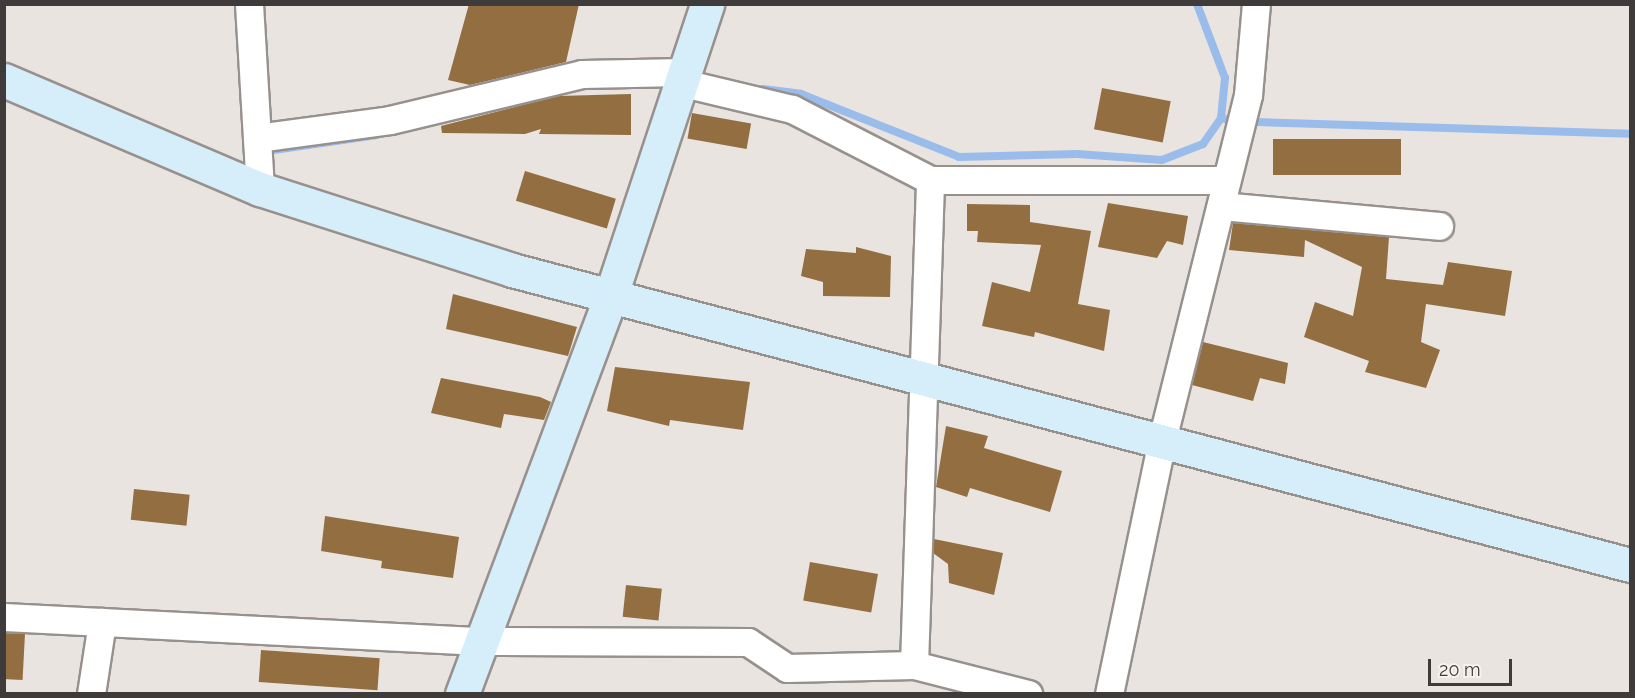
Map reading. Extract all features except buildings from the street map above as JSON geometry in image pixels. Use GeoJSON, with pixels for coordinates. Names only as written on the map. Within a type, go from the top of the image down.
{"type":"FeatureCollection","features":[{"type":"Feature","properties":{"kind":"street"},"geometry":{"type":"LineString","coordinates":[[249,4],[269,138],[260,189]]}},
{"type":"Feature","properties":{"kind":"street"},"geometry":{"type":"LineString","coordinates":[[462,693],[485,640],[612,292],[681,77],[707,4]]}},
{"type":"Feature","properties":{"kind":"street"},"geometry":{"type":"LineString","coordinates":[[1109,693],[1162,440],[1248,95],[1256,4]]}},
{"type":"Feature","properties":{"kind":"street"},"geometry":{"type":"LineString","coordinates":[[269,138],[390,120],[582,74],[681,77],[792,110],[930,180],[1224,193],[1438,226]]}},
{"type":"Feature","properties":{"kind":"street"},"geometry":{"type":"LineString","coordinates":[[4,80],[260,189],[512,270],[612,292],[1630,565]]}},
{"type":"Feature","properties":{"kind":"street"},"geometry":{"type":"LineString","coordinates":[[914,665],[930,180]]}},
{"type":"Feature","properties":{"kind":"street"},"geometry":{"type":"LineString","coordinates":[[4,617],[485,640],[748,642],[787,668],[914,665],[1028,693]]}},
{"type":"Feature","properties":{"kind":"street"},"geometry":{"type":"LineString","coordinates":[[91,693],[102,622]]}},
{"type":"Feature","properties":{"kind":"waterway"},"geometry":{"type":"LineString","coordinates":[[1197,4],[1225,78],[1221,118]]}},
{"type":"Feature","properties":{"kind":"waterway"},"geometry":{"type":"LineString","coordinates":[[763,89],[801,94],[959,157],[1077,154],[1162,160],[1203,144],[1221,118],[1232,121]]}},
{"type":"Feature","properties":{"kind":"waterway"},"geometry":{"type":"LineString","coordinates":[[1255,122],[1630,134]]}},
{"type":"Feature","properties":{"kind":"waterway"},"geometry":{"type":"LineString","coordinates":[[274,150],[377,135]]}}]}
